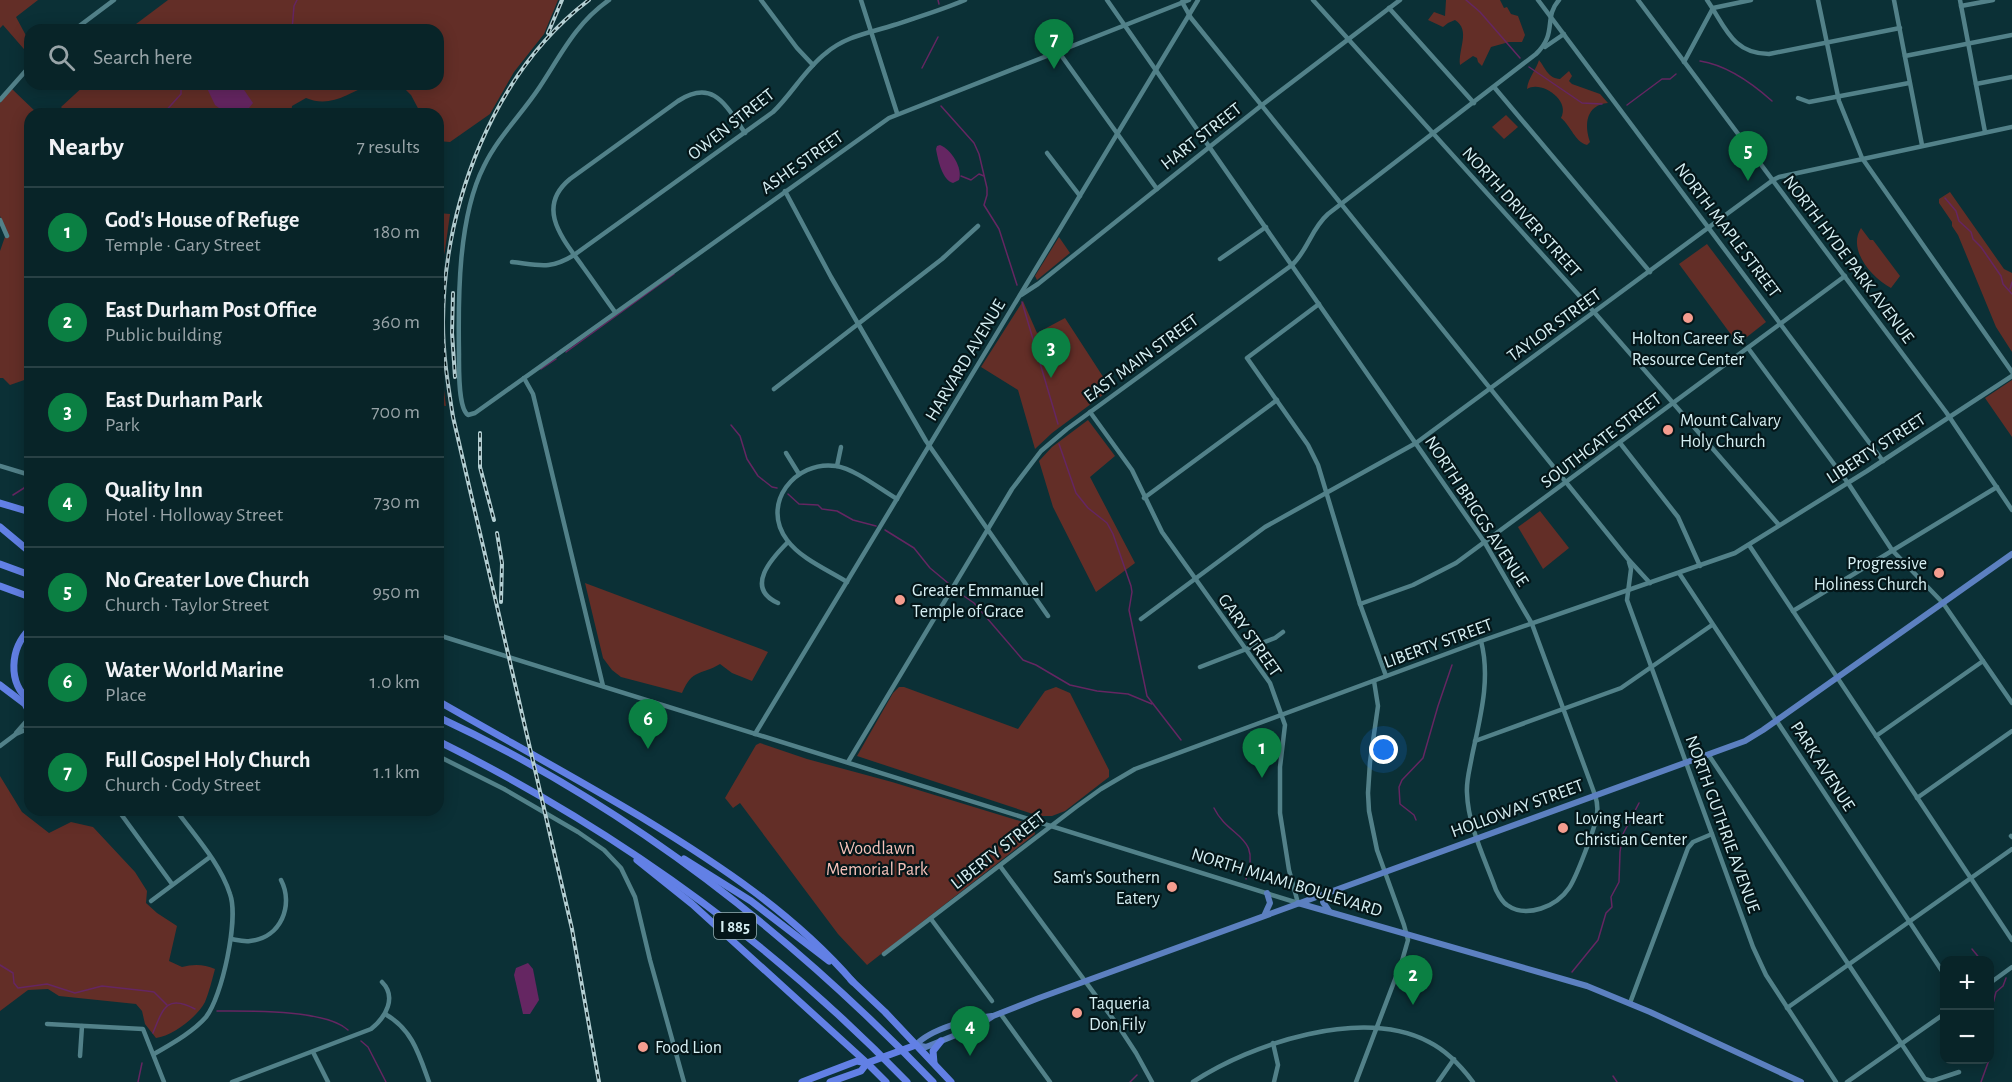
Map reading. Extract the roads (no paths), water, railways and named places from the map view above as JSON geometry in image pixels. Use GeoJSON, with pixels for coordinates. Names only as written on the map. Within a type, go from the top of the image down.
{"type":"FeatureCollection","features":[{"type":"Feature","properties":{"kind":"highway"},"geometry":{"type":"LineString","coordinates":[[0,503],[24,510]]}},
{"type":"Feature","properties":{"kind":"highway"},"geometry":{"type":"LineString","coordinates":[[0,527],[24,547]]}},
{"type":"Feature","properties":{"kind":"highway"},"geometry":{"type":"LineString","coordinates":[[0,564],[24,573]]}},
{"type":"Feature","properties":{"kind":"highway"},"geometry":{"type":"LineString","coordinates":[[0,586],[24,595]]}},
{"type":"Feature","properties":{"kind":"highway"},"geometry":{"type":"LineString","coordinates":[[24,637],[17,647],[14,666],[18,684],[24,696]]}},
{"type":"Feature","properties":{"kind":"highway"},"geometry":{"type":"LineString","coordinates":[[0,685],[24,703]]}},
{"type":"Feature","properties":{"kind":"highway"},"geometry":{"type":"LineString","coordinates":[[444,704],[557,766],[714,862],[758,894],[792,921],[832,958],[951,1082]]}},
{"type":"Feature","properties":{"kind":"highway","name":"I 885"},"geometry":{"type":"LineString","coordinates":[[444,720],[558,781],[650,839],[772,931],[834,984],[933,1082]]}},
{"type":"Feature","properties":{"kind":"highway","name":"I 885"},"geometry":{"type":"LineString","coordinates":[[444,744],[510,778],[584,821],[669,876],[726,919],[807,986],[907,1082]]}},
{"type":"Feature","properties":{"kind":"highway"},"geometry":{"type":"LineString","coordinates":[[584,821],[692,904],[886,1082]]}},
{"type":"Feature","properties":{"kind":"highway"},"geometry":{"type":"LineString","coordinates":[[650,839],[751,901],[804,940],[853,982]]}},
{"type":"Feature","properties":{"kind":"highway"},"geometry":{"type":"LineString","coordinates":[[935,1065],[933,1051],[941,1041]]}},
{"type":"Feature","properties":{"kind":"highway"},"geometry":{"type":"LineString","coordinates":[[844,1066],[849,1055],[845,1043]]}},
{"type":"Feature","properties":{"kind":"highway","name":"HOLLOWAY STREET"},"geometry":{"type":"LineString","coordinates":[[802,1082],[857,1061],[867,1063],[916,1045]]}},
{"type":"Feature","properties":{"kind":"highway","name":"HOLLOWAY STREET"},"geometry":{"type":"LineString","coordinates":[[830,1082],[861,1071],[867,1063]]}},
{"type":"Feature","properties":{"kind":"main road","name":"HOLLOWAY STREET"},"geometry":{"type":"LineString","coordinates":[[993,1016],[975,1018],[923,1037],[916,1045],[926,1047],[978,1026],[1000,1013],[1085,981],[1751,738],[2012,554]]}},
{"type":"Feature","properties":{"kind":"main road"},"geometry":{"type":"LineString","coordinates":[[1329,891],[1323,902],[1329,911]]}},
{"type":"Feature","properties":{"kind":"main road"},"geometry":{"type":"LineString","coordinates":[[1264,915],[1270,906],[1267,893]]}},
{"type":"Feature","properties":{"kind":"main road","name":"NORTH MIAMI BOULEVARD"},"geometry":{"type":"LineString","coordinates":[[1298,903],[1571,981],[1630,1003],[1801,1082]]}},
{"type":"Feature","properties":{"kind":"street"},"geometry":{"type":"LineString","coordinates":[[82,24],[114,0]]}},
{"type":"Feature","properties":{"kind":"street","name":"ASHE STREET"},"geometry":{"type":"LineString","coordinates":[[609,0],[589,15],[577,28],[538,90],[497,143],[475,187],[462,257],[459,300],[462,401],[464,411],[468,415],[475,413],[897,113],[1181,1],[1189,0]]}},
{"type":"Feature","properties":{"kind":"street"},"geometry":{"type":"LineString","coordinates":[[761,0],[797,48],[813,64]]}},
{"type":"Feature","properties":{"kind":"street"},"geometry":{"type":"LineString","coordinates":[[861,0],[897,113]]}},
{"type":"Feature","properties":{"kind":"street","name":"OWEN STREET"},"geometry":{"type":"LineString","coordinates":[[512,262],[551,266],[574,255],[745,133],[784,101],[813,64],[838,44],[855,36],[965,0]]}},
{"type":"Feature","properties":{"kind":"street","name":"NORTH BRIGGS AVENUE"},"geometry":{"type":"LineString","coordinates":[[1107,0],[1485,543],[1532,624],[1595,795]]}},
{"type":"Feature","properties":{"kind":"street","name":"HARVARD AVENUE"},"geometry":{"type":"LineString","coordinates":[[755,734],[1198,0]]}},
{"type":"Feature","properties":{"kind":"street","name":"NORTH DRIVER STREET"},"geometry":{"type":"LineString","coordinates":[[1313,0],[1594,312],[1779,525]]}},
{"type":"Feature","properties":{"kind":"street","name":"HART STREET"},"geometry":{"type":"LineString","coordinates":[[1020,295],[1046,278],[1262,105],[1400,0]]}},
{"type":"Feature","properties":{"kind":"street","name":"NORTH MAPLE STREET"},"geometry":{"type":"LineString","coordinates":[[1538,0],[1883,461]]}},
{"type":"Feature","properties":{"kind":"street","name":"EAST MAIN STREET"},"geometry":{"type":"LineString","coordinates":[[1536,54],[1549,38],[1553,7],[1558,0]]}},
{"type":"Feature","properties":{"kind":"street","name":"NORTH HYDE PARK AVENUE"},"geometry":{"type":"LineString","coordinates":[[1638,0],[1950,417],[2012,510]]}},
{"type":"Feature","properties":{"kind":"street"},"geometry":{"type":"LineString","coordinates":[[1707,0],[1738,45],[1751,52],[1769,54],[1900,28]]}},
{"type":"Feature","properties":{"kind":"street"},"geometry":{"type":"LineString","coordinates":[[1684,62],[1713,8],[1751,0]]}},
{"type":"Feature","properties":{"kind":"street"},"geometry":{"type":"LineString","coordinates":[[1818,0],[1837,96],[1862,158],[2012,374]]}},
{"type":"Feature","properties":{"kind":"street"},"geometry":{"type":"LineString","coordinates":[[1894,0],[1922,145]]}},
{"type":"Feature","properties":{"kind":"street"},"geometry":{"type":"LineString","coordinates":[[1960,0],[1985,132]]}},
{"type":"Feature","properties":{"kind":"street"},"geometry":{"type":"LineString","coordinates":[[1961,6],[1993,0]]}},
{"type":"Feature","properties":{"kind":"street"},"geometry":{"type":"LineString","coordinates":[[1181,1],[1341,204],[1628,559],[1650,583]]}},
{"type":"Feature","properties":{"kind":"street"},"geometry":{"type":"LineString","coordinates":[[1389,9],[1474,103]]}},
{"type":"Feature","properties":{"kind":"street","name":"EAST MAIN STREET"},"geometry":{"type":"LineString","coordinates":[[848,762],[1012,489],[1035,459],[1060,435],[1090,412],[1292,265],[1303,252],[1318,223],[1564,34]]}},
{"type":"Feature","properties":{"kind":"street"},"geometry":{"type":"LineString","coordinates":[[1905,56],[2012,35]]}},
{"type":"Feature","properties":{"kind":"street"},"geometry":{"type":"LineString","coordinates":[[1058,51],[1116,135],[1157,189]]}},
{"type":"Feature","properties":{"kind":"street"},"geometry":{"type":"LineString","coordinates":[[0,100],[24,73]]}},
{"type":"Feature","properties":{"kind":"street"},"geometry":{"type":"LineString","coordinates":[[1976,84],[2012,77]]}},
{"type":"Feature","properties":{"kind":"street"},"geometry":{"type":"LineString","coordinates":[[1798,98],[1809,102],[1910,83]]}},
{"type":"Feature","properties":{"kind":"street"},"geometry":{"type":"LineString","coordinates":[[1494,87],[1650,272]]}},
{"type":"Feature","properties":{"kind":"street"},"geometry":{"type":"LineString","coordinates":[[615,312],[560,234],[554,218],[555,200],[559,189],[570,178],[678,101],[693,93],[704,92],[712,95],[726,106],[745,133]]}},
{"type":"Feature","properties":{"kind":"street","name":"TAYLOR STREET"},"geometry":{"type":"LineString","coordinates":[[1141,619],[1264,527],[1416,443],[1773,180],[1862,158],[2012,127]]}},
{"type":"Feature","properties":{"kind":"street"},"geometry":{"type":"LineString","coordinates":[[1047,153],[1080,196]]}},
{"type":"Feature","properties":{"kind":"street"},"geometry":{"type":"LineString","coordinates":[[785,191],[857,323],[929,446],[1048,616]]}},
{"type":"Feature","properties":{"kind":"street"},"geometry":{"type":"LineString","coordinates":[[0,220],[7,236]]}},
{"type":"Feature","properties":{"kind":"street"},"geometry":{"type":"LineString","coordinates":[[774,389],[942,259],[978,226]]}},
{"type":"Feature","properties":{"kind":"street"},"geometry":{"type":"LineString","coordinates":[[1220,259],[1266,227]]}},
{"type":"Feature","properties":{"kind":"street","name":"SOUTHGATE STREET"},"geometry":{"type":"LineString","coordinates":[[1360,604],[1426,579],[1456,563],[1845,276]]}},
{"type":"Feature","properties":{"kind":"street"},"geometry":{"type":"LineString","coordinates":[[1319,304],[1247,358],[1312,452],[1327,492],[1360,604],[1386,676]]}},
{"type":"Feature","properties":{"kind":"street"},"geometry":{"type":"LineString","coordinates":[[1748,348],[1848,483],[1892,550],[1943,603],[2012,703]]}},
{"type":"Feature","properties":{"kind":"street","name":"LIBERTY STREET"},"geometry":{"type":"LineString","coordinates":[[885,954],[1101,789],[1135,769],[1481,642],[1719,560],[1749,545],[1883,461],[2012,374]]}},
{"type":"Feature","properties":{"kind":"street"},"geometry":{"type":"LineString","coordinates":[[524,378],[533,394],[603,686]]}},
{"type":"Feature","properties":{"kind":"street"},"geometry":{"type":"LineString","coordinates":[[1144,498],[1276,400]]}},
{"type":"Feature","properties":{"kind":"street","name":"GARY STREET"},"geometry":{"type":"LineString","coordinates":[[1090,412],[1128,464],[1162,532],[1270,683],[1285,729],[1280,767],[1280,813],[1289,870],[1298,903]]}},
{"type":"Feature","properties":{"kind":"street"},"geometry":{"type":"LineString","coordinates":[[1620,443],[1678,517],[1700,566]]}},
{"type":"Feature","properties":{"kind":"street"},"geometry":{"type":"LineString","coordinates":[[837,466],[840,447]]}},
{"type":"Feature","properties":{"kind":"street"},"geometry":{"type":"LineString","coordinates":[[786,453],[799,474]]}},
{"type":"Feature","properties":{"kind":"street"},"geometry":{"type":"LineString","coordinates":[[0,466],[24,473]]}},
{"type":"Feature","properties":{"kind":"street"},"geometry":{"type":"LineString","coordinates":[[848,582],[802,555],[788,542],[779,524],[778,501],[785,487],[799,474],[821,466],[837,466],[856,474],[897,499]]}},
{"type":"Feature","properties":{"kind":"street"},"geometry":{"type":"LineString","coordinates":[[1793,611],[1997,487]]}},
{"type":"Feature","properties":{"kind":"street"},"geometry":{"type":"LineString","coordinates":[[778,603],[767,597],[764,592],[763,576],[768,564],[788,542]]}},
{"type":"Feature","properties":{"kind":"street"},"geometry":{"type":"LineString","coordinates":[[1749,545],[2012,940]]}},
{"type":"Feature","properties":{"kind":"street","name":"NORTH GUTHRIE AVENUE"},"geometry":{"type":"LineString","coordinates":[[1628,559],[1631,569],[1627,600],[1756,955],[1766,975],[1836,1082]]}},
{"type":"Feature","properties":{"kind":"street","name":"PARK AVENUE"},"geometry":{"type":"LineString","coordinates":[[1679,573],[1940,968]]}},
{"type":"Feature","properties":{"kind":"street"},"geometry":{"type":"LineString","coordinates":[[1475,741],[1621,688],[1712,625]]}},
{"type":"Feature","properties":{"kind":"street"},"geometry":{"type":"LineString","coordinates":[[1200,667],[1275,638],[1283,632]]}},
{"type":"Feature","properties":{"kind":"street","name":"NORTH MIAMI BOULEVARD"},"geometry":{"type":"LineString","coordinates":[[444,637],[1298,903]]}},
{"type":"Feature","properties":{"kind":"street"},"geometry":{"type":"LineString","coordinates":[[1481,642],[1485,656],[1486,678],[1467,792],[1472,822],[1496,890],[1510,907],[1522,911],[1542,909],[1557,901],[1570,887],[1596,819],[1598,806],[1595,795]]}},
{"type":"Feature","properties":{"kind":"street"},"geometry":{"type":"LineString","coordinates":[[1876,736],[1983,661]]}},
{"type":"Feature","properties":{"kind":"street"},"geometry":{"type":"LineString","coordinates":[[1356,1082],[1408,940],[1372,833],[1368,793],[1378,706],[1374,681]]}},
{"type":"Feature","properties":{"kind":"street"},"geometry":{"type":"LineString","coordinates":[[16,734],[24,723]]}},
{"type":"Feature","properties":{"kind":"street"},"geometry":{"type":"LineString","coordinates":[[0,746],[24,731]]}},
{"type":"Feature","properties":{"kind":"street"},"geometry":{"type":"LineString","coordinates":[[1917,798],[2012,731]]}},
{"type":"Feature","properties":{"kind":"street"},"geometry":{"type":"LineString","coordinates":[[1708,754],[1928,1081],[1959,1072]]}},
{"type":"Feature","properties":{"kind":"street"},"geometry":{"type":"LineString","coordinates":[[444,759],[504,789],[578,832],[604,850],[621,868],[635,897],[653,972],[684,1082]]}},
{"type":"Feature","properties":{"kind":"street"},"geometry":{"type":"LineString","coordinates":[[122,816],[172,884]]}},
{"type":"Feature","properties":{"kind":"street"},"geometry":{"type":"LineString","coordinates":[[154,1054],[195,1027],[212,1007],[231,939],[234,913],[231,895],[219,869],[180,816]]}},
{"type":"Feature","properties":{"kind":"street"},"geometry":{"type":"LineString","coordinates":[[1630,1003],[1688,848],[1701,838],[1712,834]]}},
{"type":"Feature","properties":{"kind":"street"},"geometry":{"type":"LineString","coordinates":[[1787,1008],[2012,849]]}},
{"type":"Feature","properties":{"kind":"street"},"geometry":{"type":"LineString","coordinates":[[151,901],[210,856]]}},
{"type":"Feature","properties":{"kind":"street"},"geometry":{"type":"LineString","coordinates":[[1000,866],[1127,1038],[1152,1082]]}},
{"type":"Feature","properties":{"kind":"street"},"geometry":{"type":"LineString","coordinates":[[231,939],[246,941],[259,939],[269,934],[281,922],[285,914],[287,896],[281,880]]}},
{"type":"Feature","properties":{"kind":"street"},"geometry":{"type":"LineString","coordinates":[[931,919],[992,1001]]}},
{"type":"Feature","properties":{"kind":"street"},"geometry":{"type":"LineString","coordinates":[[1994,980],[2012,967]]}},
{"type":"Feature","properties":{"kind":"street"},"geometry":{"type":"LineString","coordinates":[[232,1082],[371,1029],[385,1014],[388,1005],[389,994],[382,982]]}},
{"type":"Feature","properties":{"kind":"street"},"geometry":{"type":"LineString","coordinates":[[1000,1013],[1050,1082]]}},
{"type":"Feature","properties":{"kind":"street"},"geometry":{"type":"LineString","coordinates":[[385,1014],[400,1024],[410,1036],[418,1050],[429,1082]]}},
{"type":"Feature","properties":{"kind":"street"},"geometry":{"type":"LineString","coordinates":[[1847,1082],[1940,1017]]}},
{"type":"Feature","properties":{"kind":"street"},"geometry":{"type":"LineString","coordinates":[[47,1024],[143,1029],[164,1082]]}},
{"type":"Feature","properties":{"kind":"street"},"geometry":{"type":"LineString","coordinates":[[80,1056],[82,1026]]}},
{"type":"Feature","properties":{"kind":"street"},"geometry":{"type":"LineString","coordinates":[[1193,1082],[1226,1063],[1273,1043],[1328,1031],[1376,1028],[1417,1036],[1432,1043],[1454,1059],[1473,1082]]}},
{"type":"Feature","properties":{"kind":"street"},"geometry":{"type":"LineString","coordinates":[[1273,1043],[1278,1065],[1274,1082]]}},
{"type":"Feature","properties":{"kind":"street"},"geometry":{"type":"LineString","coordinates":[[313,1052],[328,1082]]}},
{"type":"Feature","properties":{"kind":"street"},"geometry":{"type":"LineString","coordinates":[[1437,1082],[1454,1059]]}},
{"type":"Feature","properties":{"kind":"waterway"},"geometry":{"type":"LineString","coordinates":[[292,24],[294,6],[297,0]]}},
{"type":"Feature","properties":{"kind":"waterway"},"geometry":{"type":"LineString","coordinates":[[938,0],[939,4]]}},
{"type":"Feature","properties":{"kind":"waterway"},"geometry":{"type":"LineString","coordinates":[[1466,0],[1480,12],[1520,58]]}},
{"type":"Feature","properties":{"kind":"waterway"},"geometry":{"type":"LineString","coordinates":[[922,68],[938,37]]}},
{"type":"Feature","properties":{"kind":"waterway"},"geometry":{"type":"LineString","coordinates":[[1700,61],[1739,76],[1772,101]]}},
{"type":"Feature","properties":{"kind":"waterway"},"geometry":{"type":"LineString","coordinates":[[1529,67],[1582,103],[1602,104]]}},
{"type":"Feature","properties":{"kind":"waterway"},"geometry":{"type":"LineString","coordinates":[[1627,105],[1662,79],[1670,79],[1676,74]]}},
{"type":"Feature","properties":{"kind":"waterway"},"geometry":{"type":"LineString","coordinates":[[168,108],[181,94],[181,90]]}},
{"type":"Feature","properties":{"kind":"waterway"},"geometry":{"type":"LineString","coordinates":[[941,106],[974,143],[979,154],[987,188],[984,205],[999,229],[1017,285]]}},
{"type":"Feature","properties":{"kind":"waterway"},"geometry":{"type":"LineString","coordinates":[[961,176],[971,180],[979,174],[984,176]]}},
{"type":"Feature","properties":{"kind":"waterway"},"geometry":{"type":"LineString","coordinates":[[1945,198],[1956,211],[1959,221],[1971,232],[1973,239],[1981,247],[2001,276],[2003,284],[2012,294]]}},
{"type":"Feature","properties":{"kind":"waterway"},"geometry":{"type":"LineString","coordinates":[[566,352],[674,274]]}},
{"type":"Feature","properties":{"kind":"waterway"},"geometry":{"type":"LineString","coordinates":[[2010,289],[2012,282]]}},
{"type":"Feature","properties":{"kind":"waterway"},"geometry":{"type":"LineString","coordinates":[[1022,302],[1058,424]]}},
{"type":"Feature","properties":{"kind":"waterway"},"geometry":{"type":"LineString","coordinates":[[541,369],[556,359]]}},
{"type":"Feature","properties":{"kind":"waterway"},"geometry":{"type":"LineString","coordinates":[[731,425],[740,436],[747,459],[758,476],[772,487],[777,488]]}},
{"type":"Feature","properties":{"kind":"waterway"},"geometry":{"type":"LineString","coordinates":[[1059,444],[1076,493],[1088,508],[1107,523],[1113,534],[1131,586],[1129,610],[1147,696],[1181,740]]}},
{"type":"Feature","properties":{"kind":"waterway"},"geometry":{"type":"LineString","coordinates":[[13,495],[24,488]]}},
{"type":"Feature","properties":{"kind":"waterway"},"geometry":{"type":"LineString","coordinates":[[788,494],[799,504],[818,505],[822,509],[837,511],[853,520],[876,526]]}},
{"type":"Feature","properties":{"kind":"waterway"},"geometry":{"type":"LineString","coordinates":[[885,530],[914,548],[930,568],[948,583]]}},
{"type":"Feature","properties":{"kind":"waterway"},"geometry":{"type":"LineString","coordinates":[[958,592],[974,603],[1023,660],[1070,685],[1128,694],[1152,704]]}},
{"type":"Feature","properties":{"kind":"waterway"},"geometry":{"type":"LineString","coordinates":[[1416,820],[1414,815],[1400,804],[1399,787],[1402,780],[1423,758],[1452,665]]}},
{"type":"Feature","properties":{"kind":"waterway"},"geometry":{"type":"LineString","coordinates":[[1572,972],[1598,940],[1606,913],[1612,907],[1611,897],[1619,882],[1623,834],[1639,803]]}},
{"type":"Feature","properties":{"kind":"waterway"},"geometry":{"type":"LineString","coordinates":[[1214,808],[1220,818],[1247,845],[1250,864],[1246,879]]}},
{"type":"Feature","properties":{"kind":"waterway"},"geometry":{"type":"LineString","coordinates":[[1972,949],[1978,956]]}},
{"type":"Feature","properties":{"kind":"waterway"},"geometry":{"type":"LineString","coordinates":[[0,965],[13,973],[14,983],[18,988],[47,984],[75,993],[102,986],[147,991],[154,992],[167,1005]]}},
{"type":"Feature","properties":{"kind":"waterway"},"geometry":{"type":"LineString","coordinates":[[1991,1010],[1996,992],[2003,986],[2006,978]]}},
{"type":"Feature","properties":{"kind":"waterway"},"geometry":{"type":"LineString","coordinates":[[153,1033],[163,1010],[172,1003],[195,1009]]}},
{"type":"Feature","properties":{"kind":"waterway"},"geometry":{"type":"LineString","coordinates":[[217,1011],[266,1011],[305,1015],[337,1023],[348,1030]]}},
{"type":"Feature","properties":{"kind":"waterway"},"geometry":{"type":"LineString","coordinates":[[361,1041],[368,1047],[386,1082]]}},
{"type":"Feature","properties":{"kind":"waterway"},"geometry":{"type":"LineString","coordinates":[[138,1082],[142,1063]]}},
{"type":"Feature","properties":{"kind":"waterway"},"geometry":{"type":"LineString","coordinates":[[1981,1082],[1988,1064]]}},
{"type":"Feature","properties":{"kind":"waterway"},"geometry":{"type":"LineString","coordinates":[[1130,1082],[1137,1075]]}},
{"type":"Feature","properties":{"kind":"waterway"},"geometry":{"type":"LineString","coordinates":[[1613,1076],[1617,1082]]}},
{"type":"Feature","properties":{"kind":"railway"},"geometry":{"type":"LineString","coordinates":[[548,33],[562,0]]}},
{"type":"Feature","properties":{"kind":"railway"},"geometry":{"type":"LineString","coordinates":[[444,307],[453,232],[464,188],[480,144],[501,103],[526,65],[555,30],[589,0]]}},
{"type":"Feature","properties":{"kind":"railway"},"geometry":{"type":"LineString","coordinates":[[453,293],[452,333],[455,377]]}},
{"type":"Feature","properties":{"kind":"railway"},"geometry":{"type":"LineString","coordinates":[[444,340],[453,417],[572,929],[599,1082]]}},
{"type":"Feature","properties":{"kind":"railway"},"geometry":{"type":"LineString","coordinates":[[480,433],[480,467],[494,520]]}},
{"type":"Feature","properties":{"kind":"railway"},"geometry":{"type":"LineString","coordinates":[[497,533],[502,563],[501,602]]}},
{"type":"Feature","properties":{"kind":"place","name":"Full Gospel Holy Church"},"geometry":{"type":"Point","coordinates":[1054,69]}},
{"type":"Feature","properties":{"kind":"place","name":"No Greater Love Church"},"geometry":{"type":"Point","coordinates":[1748,181]}},
{"type":"Feature","properties":{"kind":"place","name":"Holton Career & Resource Center"},"geometry":{"type":"Point","coordinates":[1688,318]}},
{"type":"Feature","properties":{"kind":"place","name":"East Durham Park"},"geometry":{"type":"Point","coordinates":[1051,378]}},
{"type":"Feature","properties":{"kind":"place","name":"Mount Calvary Holy Church"},"geometry":{"type":"Point","coordinates":[1668,430]}},
{"type":"Feature","properties":{"kind":"place","name":"Progressive Holiness Church"},"geometry":{"type":"Point","coordinates":[1939,573]}},
{"type":"Feature","properties":{"kind":"place","name":"Greater Emmanuel Temple of Grace"},"geometry":{"type":"Point","coordinates":[900,600]}},
{"type":"Feature","properties":{"kind":"place","name":"Water World Marine"},"geometry":{"type":"Point","coordinates":[648,749]}},
{"type":"Feature","properties":{"kind":"place","name":"God's House of Refuge"},"geometry":{"type":"Point","coordinates":[1262,778]}},
{"type":"Feature","properties":{"kind":"place","name":"Loving Heart Christian Center"},"geometry":{"type":"Point","coordinates":[1563,828]}},
{"type":"Feature","properties":{"kind":"place","name":"Sam's Southern Eatery"},"geometry":{"type":"Point","coordinates":[1172,887]}},
{"type":"Feature","properties":{"kind":"place","name":"East Durham Post Office"},"geometry":{"type":"Point","coordinates":[1413,1005]}},
{"type":"Feature","properties":{"kind":"place","name":"Taqueria Don Fily"},"geometry":{"type":"Point","coordinates":[1077,1013]}},
{"type":"Feature","properties":{"kind":"place","name":"Food Lion"},"geometry":{"type":"Point","coordinates":[643,1047]}},
{"type":"Feature","properties":{"kind":"place","name":"Quality Inn"},"geometry":{"type":"Point","coordinates":[970,1056]}},
{"type":"Feature","properties":{"kind":"park label","name":"Woodlawn Memorial Park"},"geometry":{"type":"Point","coordinates":[877,858]}}]}
